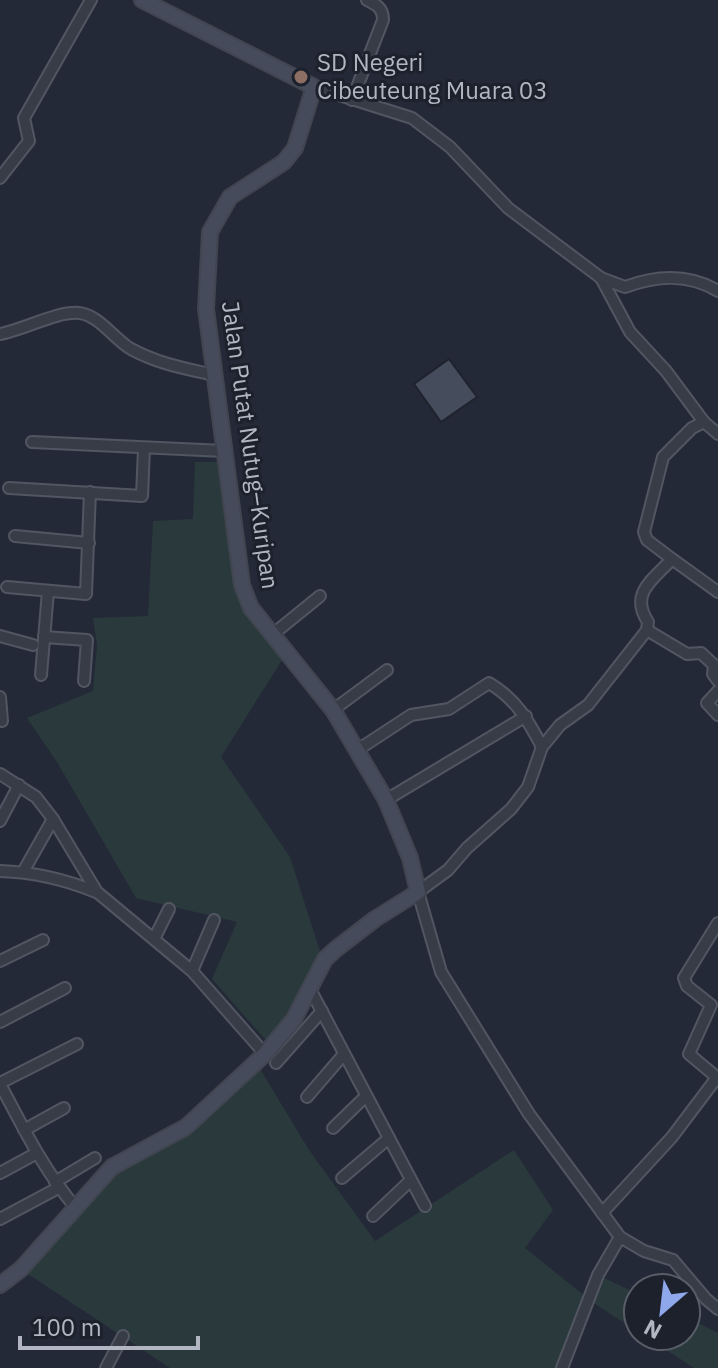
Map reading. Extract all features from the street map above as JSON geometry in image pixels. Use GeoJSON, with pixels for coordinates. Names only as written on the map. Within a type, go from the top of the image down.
{"type":"FeatureCollection","features":[{"type":"Feature","properties":{"kind":"street"},"geometry":{"type":"LineString","coordinates":[[0,178],[29,141],[24,118],[91,0]]}},
{"type":"Feature","properties":{"kind":"street"},"geometry":{"type":"LineString","coordinates":[[142,0],[314,87],[412,118],[450,147],[508,208],[601,278],[625,287],[645,279],[673,276],[705,283],[718,291]]}},
{"type":"Feature","properties":{"kind":"street"},"geometry":{"type":"LineString","coordinates":[[352,100],[383,20],[383,12],[369,0]]}},
{"type":"Feature","properties":{"kind":"street","name":"Jalan Putat Nutug–Kuripan"},"geometry":{"type":"LineString","coordinates":[[314,87],[295,148],[284,162],[230,197],[210,232],[206,309],[214,375],[242,585],[251,608],[333,710],[386,800],[410,858],[418,892]]}},
{"type":"Feature","properties":{"kind":"street"},"geometry":{"type":"LineString","coordinates":[[601,278],[630,332],[666,371],[704,422],[718,434]]}},
{"type":"Feature","properties":{"kind":"street"},"geometry":{"type":"LineString","coordinates":[[0,334],[80,313],[92,318],[126,346],[161,364],[214,375]]}},
{"type":"Feature","properties":{"kind":"street"},"geometry":{"type":"LineString","coordinates":[[704,422],[692,428],[663,457],[644,532],[647,540],[718,592]]}},
{"type":"Feature","properties":{"kind":"street"},"geometry":{"type":"LineString","coordinates":[[32,442],[224,451]]}},
{"type":"Feature","properties":{"kind":"street"},"geometry":{"type":"LineString","coordinates":[[9,488],[142,496],[144,449]]}},
{"type":"Feature","properties":{"kind":"street"},"geometry":{"type":"LineString","coordinates":[[7,587],[86,594],[90,492]]}},
{"type":"Feature","properties":{"kind":"street"},"geometry":{"type":"LineString","coordinates":[[15,536],[89,543]]}},
{"type":"Feature","properties":{"kind":"street"},"geometry":{"type":"LineString","coordinates":[[270,1059],[325,959],[375,919],[448,870],[467,848],[511,809],[528,787],[542,747],[560,725],[588,705],[647,630],[648,622],[640,610],[639,601],[645,589],[672,559]]}},
{"type":"Feature","properties":{"kind":"street"},"geometry":{"type":"LineString","coordinates":[[41,675],[48,591]]}},
{"type":"Feature","properties":{"kind":"street"},"geometry":{"type":"LineString","coordinates":[[272,635],[320,596]]}},
{"type":"Feature","properties":{"kind":"street"},"geometry":{"type":"LineString","coordinates":[[647,630],[687,654],[701,653],[714,665],[713,674],[718,681]]}},
{"type":"Feature","properties":{"kind":"street"},"geometry":{"type":"LineString","coordinates":[[0,636],[33,645]]}},
{"type":"Feature","properties":{"kind":"street"},"geometry":{"type":"LineString","coordinates":[[44,637],[87,640],[84,681]]}},
{"type":"Feature","properties":{"kind":"street"},"geometry":{"type":"LineString","coordinates":[[333,710],[387,670]]}},
{"type":"Feature","properties":{"kind":"street"},"geometry":{"type":"LineString","coordinates":[[356,751],[411,715],[449,709],[489,683],[509,695],[526,716],[542,747]]}},
{"type":"Feature","properties":{"kind":"street"},"geometry":{"type":"LineString","coordinates":[[718,691],[707,703],[718,715]]}},
{"type":"Feature","properties":{"kind":"street"},"geometry":{"type":"LineString","coordinates":[[0,697],[2,721]]}},
{"type":"Feature","properties":{"kind":"street"},"geometry":{"type":"LineString","coordinates":[[386,800],[526,716]]}},
{"type":"Feature","properties":{"kind":"street"},"geometry":{"type":"LineString","coordinates":[[0,774],[36,797],[53,819],[97,892]]}},
{"type":"Feature","properties":{"kind":"street"},"geometry":{"type":"LineString","coordinates":[[0,821],[19,785]]}},
{"type":"Feature","properties":{"kind":"street"},"geometry":{"type":"LineString","coordinates":[[23,872],[53,819]]}},
{"type":"Feature","properties":{"kind":"street"},"geometry":{"type":"LineString","coordinates":[[0,871],[68,881],[97,892],[192,971],[270,1059]]}},
{"type":"Feature","properties":{"kind":"street"},"geometry":{"type":"LineString","coordinates":[[418,892],[441,972],[529,1114],[620,1237],[644,1251],[673,1260],[718,1309]]}},
{"type":"Feature","properties":{"kind":"street"},"geometry":{"type":"LineString","coordinates":[[154,939],[169,909]]}},
{"type":"Feature","properties":{"kind":"street"},"geometry":{"type":"LineString","coordinates":[[192,971],[214,920]]}},
{"type":"Feature","properties":{"kind":"street"},"geometry":{"type":"LineString","coordinates":[[602,1213],[672,1137],[715,1080],[714,1075],[689,1054],[711,1005],[687,986],[684,978],[718,923]]}},
{"type":"Feature","properties":{"kind":"street"},"geometry":{"type":"LineString","coordinates":[[0,961],[43,940]]}},
{"type":"Feature","properties":{"kind":"street"},"geometry":{"type":"LineString","coordinates":[[0,1022],[65,988]]}},
{"type":"Feature","properties":{"kind":"street"},"geometry":{"type":"LineString","coordinates":[[310,989],[425,1206]]}},
{"type":"Feature","properties":{"kind":"street"},"geometry":{"type":"LineString","coordinates":[[0,1285],[21,1269],[112,1167],[186,1127],[270,1059],[322,1011]]}},
{"type":"Feature","properties":{"kind":"street"},"geometry":{"type":"LineString","coordinates":[[76,1208],[37,1153],[0,1083],[77,1044]]}},
{"type":"Feature","properties":{"kind":"street"},"geometry":{"type":"LineString","coordinates":[[307,1097],[344,1054]]}},
{"type":"Feature","properties":{"kind":"street"},"geometry":{"type":"LineString","coordinates":[[333,1128],[366,1096]]}},
{"type":"Feature","properties":{"kind":"street"},"geometry":{"type":"LineString","coordinates":[[24,1130],[64,1108]]}},
{"type":"Feature","properties":{"kind":"street"},"geometry":{"type":"LineString","coordinates":[[342,1178],[389,1138]]}},
{"type":"Feature","properties":{"kind":"street"},"geometry":{"type":"LineString","coordinates":[[0,1173],[37,1153]]}},
{"type":"Feature","properties":{"kind":"street"},"geometry":{"type":"LineString","coordinates":[[0,1219],[95,1158]]}},
{"type":"Feature","properties":{"kind":"street"},"geometry":{"type":"LineString","coordinates":[[373,1216],[411,1180]]}},
{"type":"Feature","properties":{"kind":"street"},"geometry":{"type":"LineString","coordinates":[[562,1368],[598,1275],[620,1237]]}},
{"type":"Feature","properties":{"kind":"street"},"geometry":{"type":"LineString","coordinates":[[106,1368],[123,1336]]}},
{"type":"Feature","properties":{"kind":"shaded area"},"geometry":{"type":"Polygon","coordinates":[[[195,462],[217,462],[239,596],[282,660],[221,757],[290,857],[325,967],[271,1046],[212,979],[237,922],[136,898],[57,762],[27,718],[93,691],[97,645],[93,618],[148,616],[153,521],[193,519],[195,462]]]}},
{"type":"Feature","properties":{"kind":"shaded area"},"geometry":{"type":"Polygon","coordinates":[[[256,1062],[309,1150],[375,1241],[514,1150],[553,1210],[525,1248],[591,1301],[602,1277],[622,1286],[622,1322],[592,1302],[563,1368],[170,1368],[25,1272],[126,1162],[164,1147],[208,1119],[256,1062]]]}},
{"type":"Feature","properties":{"kind":"shaded area"},"geometry":{"type":"Polygon","coordinates":[[[702,1325],[718,1333],[718,1368],[694,1368],[670,1352],[702,1352],[702,1325]]]}},
{"type":"Feature","properties":{"kind":"building"},"geometry":{"type":"Polygon","coordinates":[[[449,359],[477,397],[441,422],[414,384],[449,359]]]}},
{"type":"Feature","properties":{"kind":"place","name":"SD Negeri Cibeuteung Muara 03"},"geometry":{"type":"Point","coordinates":[301,77]}}]}
